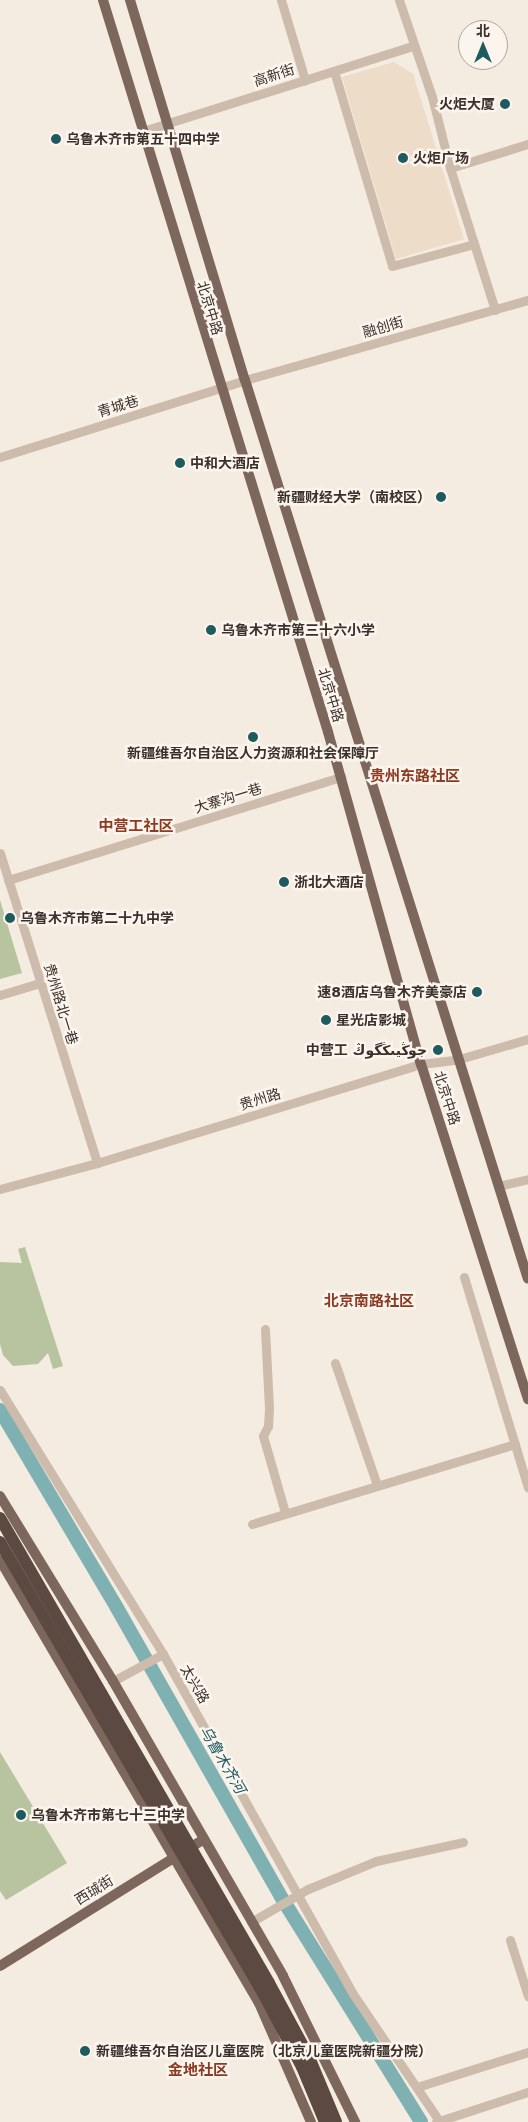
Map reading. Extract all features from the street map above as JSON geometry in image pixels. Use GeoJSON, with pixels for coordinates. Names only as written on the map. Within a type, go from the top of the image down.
{"type":"FeatureCollection","features":[{"type":"Feature","properties":{"kind":"highway"},"geometry":{"type":"LineString","coordinates":[[0,1518],[269,1983],[308,2057],[336,2122]]}},
{"type":"Feature","properties":{"kind":"highway"},"geometry":{"type":"LineString","coordinates":[[0,1542],[263,1993],[302,2067],[326,2122]]}},
{"type":"Feature","properties":{"kind":"main road","name":"北京中路"},"geometry":{"type":"LineString","coordinates":[[103,0],[220,388],[341,777],[421,1064],[528,1398]]}},
{"type":"Feature","properties":{"kind":"main road","name":"北京中路"},"geometry":{"type":"LineString","coordinates":[[130,0],[245,380],[456,1060],[528,1279]]}},
{"type":"Feature","properties":{"kind":"main road"},"geometry":{"type":"LineString","coordinates":[[0,1496],[113,1681],[283,1976],[355,2122]]}},
{"type":"Feature","properties":{"kind":"main road"},"geometry":{"type":"LineString","coordinates":[[0,1560],[171,1857],[259,2003],[311,2122]]}},
{"type":"Feature","properties":{"kind":"main road","name":"西珹街"},"geometry":{"type":"LineString","coordinates":[[0,1966],[171,1857],[204,1839]]}},
{"type":"Feature","properties":{"kind":"street"},"geometry":{"type":"LineString","coordinates":[[281,0],[305,80]]}},
{"type":"Feature","properties":{"kind":"street"},"geometry":{"type":"LineString","coordinates":[[399,0],[413,46],[432,96],[450,168],[495,310]]}},
{"type":"Feature","properties":{"kind":"street","name":"高新街"},"geometry":{"type":"LineString","coordinates":[[143,131],[413,46]]}},
{"type":"Feature","properties":{"kind":"street"},"geometry":{"type":"LineString","coordinates":[[334,70],[392,266],[474,244]]}},
{"type":"Feature","properties":{"kind":"street"},"geometry":{"type":"LineString","coordinates":[[450,168],[528,144]]}},
{"type":"Feature","properties":{"kind":"street","name":"融创街"},"geometry":{"type":"LineString","coordinates":[[245,380],[528,300]]}},
{"type":"Feature","properties":{"kind":"street","name":"青城巷"},"geometry":{"type":"LineString","coordinates":[[0,457],[245,380]]}},
{"type":"Feature","properties":{"kind":"street","name":"大寨沟一巷"},"geometry":{"type":"LineString","coordinates":[[8,880],[341,777]]}},
{"type":"Feature","properties":{"kind":"street","name":"贵州路北一巷"},"geometry":{"type":"LineString","coordinates":[[0,853],[98,1164]]}},
{"type":"Feature","properties":{"kind":"street"},"geometry":{"type":"LineString","coordinates":[[0,995],[40,982]]}},
{"type":"Feature","properties":{"kind":"street","name":"贵州路"},"geometry":{"type":"LineString","coordinates":[[0,1189],[98,1164],[421,1064],[456,1060],[528,1039]]}},
{"type":"Feature","properties":{"kind":"street"},"geometry":{"type":"LineString","coordinates":[[498,1186],[528,1178]]}},
{"type":"Feature","properties":{"kind":"street"},"geometry":{"type":"LineString","coordinates":[[464,1277],[528,1487]]}},
{"type":"Feature","properties":{"kind":"street"},"geometry":{"type":"LineString","coordinates":[[264,1329],[269,1408],[268,1426],[263,1436],[285,1512]]}},
{"type":"Feature","properties":{"kind":"street"},"geometry":{"type":"LineString","coordinates":[[334,1363],[377,1485]]}},
{"type":"Feature","properties":{"kind":"street","name":"太兴路"},"geometry":{"type":"LineString","coordinates":[[0,1390],[160,1655],[299,1895],[353,1994],[417,2087],[438,2122]]}},
{"type":"Feature","properties":{"kind":"street"},"geometry":{"type":"LineString","coordinates":[[252,1524],[285,1512],[515,1444]]}},
{"type":"Feature","properties":{"kind":"street"},"geometry":{"type":"LineString","coordinates":[[113,1681],[160,1655]]}},
{"type":"Feature","properties":{"kind":"street"},"geometry":{"type":"LineString","coordinates":[[251,1922],[299,1895],[376,1861],[463,1842]]}},
{"type":"Feature","properties":{"kind":"street"},"geometry":{"type":"LineString","coordinates":[[510,1940],[528,1996]]}},
{"type":"Feature","properties":{"kind":"street"},"geometry":{"type":"LineString","coordinates":[[417,2087],[528,2052]]}},
{"type":"Feature","properties":{"kind":"street"},"geometry":{"type":"LineString","coordinates":[[438,2122],[528,2092]]}},
{"type":"Feature","properties":{"kind":"green space"},"geometry":{"type":"Polygon","coordinates":[[[0,900],[22,973],[0,979],[0,900]]]}},
{"type":"Feature","properties":{"kind":"green space"},"geometry":{"type":"Polygon","coordinates":[[[25,1247],[63,1366],[53,1369],[48,1353],[38,1364],[13,1366],[3,1355],[0,1344],[0,1262],[22,1263],[18,1249],[25,1247]]]}},
{"type":"Feature","properties":{"kind":"green space","name":"乌鲁木齐市第七十三中学"},"geometry":{"type":"Polygon","coordinates":[[[0,1752],[67,1863],[6,1900],[0,1891],[0,1752]]]}},
{"type":"Feature","properties":{"kind":"shaded area","name":"火炬广场"},"geometry":{"type":"Polygon","coordinates":[[[394,62],[413,74],[464,239],[396,259],[342,77],[394,62]]]}},
{"type":"Feature","properties":{"kind":"waterway","name":"乌鲁木齐河"},"geometry":{"type":"LineString","coordinates":[[0,1410],[117,1608],[283,1900],[421,2122]]}},
{"type":"Feature","properties":{"kind":"place","name":"火炬大厦"},"geometry":{"type":"Point","coordinates":[505,104]}},
{"type":"Feature","properties":{"kind":"place","name":"乌鲁木齐市第五十四中学"},"geometry":{"type":"Point","coordinates":[56,139]}},
{"type":"Feature","properties":{"kind":"place","name":"火炬广场"},"geometry":{"type":"Point","coordinates":[403,158]}},
{"type":"Feature","properties":{"kind":"place","name":"中和大酒店"},"geometry":{"type":"Point","coordinates":[180,463]}},
{"type":"Feature","properties":{"kind":"place","name":"新疆财经大学（南校区）"},"geometry":{"type":"Point","coordinates":[441,497]}},
{"type":"Feature","properties":{"kind":"place","name":"乌鲁木齐市第三十六小学"},"geometry":{"type":"Point","coordinates":[211,630]}},
{"type":"Feature","properties":{"kind":"place","name":"新疆维吾尔自治区人力资源和社会保障厅"},"geometry":{"type":"Point","coordinates":[253,737]}},
{"type":"Feature","properties":{"kind":"place","name":"浙北大酒店"},"geometry":{"type":"Point","coordinates":[284,882]}},
{"type":"Feature","properties":{"kind":"place","name":"乌鲁木齐市第二十九中学"},"geometry":{"type":"Point","coordinates":[10,918]}},
{"type":"Feature","properties":{"kind":"place","name":"速8酒店乌鲁木齐美豪店"},"geometry":{"type":"Point","coordinates":[477,992]}},
{"type":"Feature","properties":{"kind":"place","name":"星光店影城"},"geometry":{"type":"Point","coordinates":[326,1020]}},
{"type":"Feature","properties":{"kind":"place","name":"中营工 جوڭيىڭگوڭ"},"geometry":{"type":"Point","coordinates":[438,1050]}},
{"type":"Feature","properties":{"kind":"place","name":"乌鲁木齐市第七十三中学"},"geometry":{"type":"Point","coordinates":[21,1815]}},
{"type":"Feature","properties":{"kind":"place","name":"新疆维吾尔自治区儿童医院（北京儿童医院新疆分院）"},"geometry":{"type":"Point","coordinates":[85,2051]}},
{"type":"Feature","properties":{"kind":"district","name":"贵州东路社区"},"geometry":{"type":"Point","coordinates":[415,777]}},
{"type":"Feature","properties":{"kind":"district","name":"中营工社区"},"geometry":{"type":"Point","coordinates":[136,827]}},
{"type":"Feature","properties":{"kind":"district","name":"北京南路社区"},"geometry":{"type":"Point","coordinates":[369,1302]}},
{"type":"Feature","properties":{"kind":"district","name":"金地社区"},"geometry":{"type":"Point","coordinates":[198,2071]}}]}
